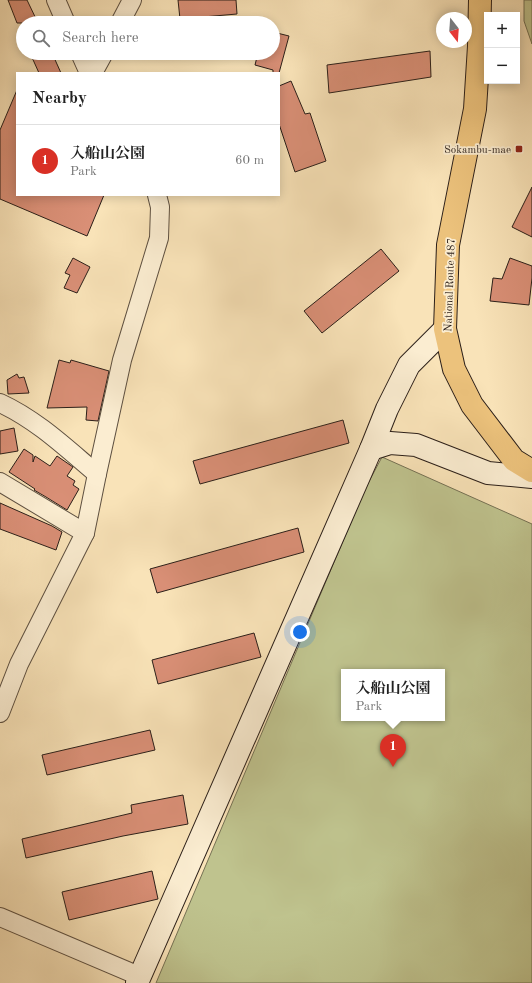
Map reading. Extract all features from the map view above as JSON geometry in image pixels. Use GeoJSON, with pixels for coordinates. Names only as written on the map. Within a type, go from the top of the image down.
{"type":"FeatureCollection","features":[{"type":"Feature","properties":{"kind":"highway","name":"National Route 487"},"geometry":{"type":"LineString","coordinates":[[480,0],[476,109],[448,245],[445,329],[454,369],[472,405],[514,460],[532,471]]}},
{"type":"Feature","properties":{"kind":"street"},"geometry":{"type":"LineString","coordinates":[[56,0],[63,16]]}},
{"type":"Feature","properties":{"kind":"street"},"geometry":{"type":"LineString","coordinates":[[124,16],[132,0]]}},
{"type":"Feature","properties":{"kind":"street"},"geometry":{"type":"LineString","coordinates":[[83,60],[89,72]]}},
{"type":"Feature","properties":{"kind":"street"},"geometry":{"type":"LineString","coordinates":[[94,72],[100,60]]}},
{"type":"Feature","properties":{"kind":"street"},"geometry":{"type":"LineString","coordinates":[[0,713],[19,664],[85,533],[122,360],[159,238],[160,207],[157,196]]}},
{"type":"Feature","properties":{"kind":"street"},"geometry":{"type":"LineString","coordinates":[[0,917],[138,979],[387,409],[409,365],[445,329]]}},
{"type":"Feature","properties":{"kind":"street"},"geometry":{"type":"LineString","coordinates":[[0,403],[8,406],[45,430],[97,474]]}},
{"type":"Feature","properties":{"kind":"street"},"geometry":{"type":"LineString","coordinates":[[370,449],[390,444],[416,445],[488,473],[532,477]]}},
{"type":"Feature","properties":{"kind":"street"},"geometry":{"type":"LineString","coordinates":[[0,482],[85,533]]}},
{"type":"Feature","properties":{"kind":"green space"},"geometry":{"type":"Polygon","coordinates":[[[524,0],[532,0],[532,44],[524,21],[524,0]]]}},
{"type":"Feature","properties":{"kind":"green space"},"geometry":{"type":"Polygon","coordinates":[[[382,457],[532,524],[532,983],[156,983],[365,489],[382,457]]]}},
{"type":"Feature","properties":{"kind":"building"},"geometry":{"type":"Polygon","coordinates":[[[8,0],[27,0],[35,16],[16,16],[16,20],[8,0]]]}},
{"type":"Feature","properties":{"kind":"building"},"geometry":{"type":"Polygon","coordinates":[[[178,0],[236,0],[237,14],[214,16],[180,16],[178,0]]]}},
{"type":"Feature","properties":{"kind":"building"},"geometry":{"type":"Polygon","coordinates":[[[280,34],[289,36],[279,72],[273,72],[273,70],[255,65],[256,60],[280,60],[280,34]]]}},
{"type":"Feature","properties":{"kind":"building"},"geometry":{"type":"Polygon","coordinates":[[[430,51],[431,77],[329,93],[327,65],[430,51]]]}},
{"type":"Feature","properties":{"kind":"building"},"geometry":{"type":"Polygon","coordinates":[[[33,60],[55,60],[61,72],[39,72],[33,60]]]}},
{"type":"Feature","properties":{"kind":"building"},"geometry":{"type":"Polygon","coordinates":[[[291,81],[305,114],[310,113],[326,161],[295,172],[280,127],[280,86],[291,81]]]}},
{"type":"Feature","properties":{"kind":"building"},"geometry":{"type":"Polygon","coordinates":[[[16,92],[16,196],[104,196],[87,236],[0,199],[0,130],[16,92]]]}},
{"type":"Feature","properties":{"kind":"building"},"geometry":{"type":"Polygon","coordinates":[[[532,187],[532,237],[512,227],[532,187]]]}},
{"type":"Feature","properties":{"kind":"building"},"geometry":{"type":"Polygon","coordinates":[[[381,249],[399,271],[322,333],[304,311],[381,249]]]}},
{"type":"Feature","properties":{"kind":"building"},"geometry":{"type":"Polygon","coordinates":[[[73,258],[90,267],[77,293],[64,288],[70,275],[65,273],[73,258]]]}},
{"type":"Feature","properties":{"kind":"building"},"geometry":{"type":"Polygon","coordinates":[[[510,258],[532,266],[529,305],[490,301],[493,278],[502,279],[510,258]]]}},
{"type":"Feature","properties":{"kind":"building"},"geometry":{"type":"Polygon","coordinates":[[[59,360],[70,363],[71,360],[109,371],[98,421],[86,420],[87,407],[47,408],[59,360]]]}},
{"type":"Feature","properties":{"kind":"building"},"geometry":{"type":"Polygon","coordinates":[[[17,374],[19,378],[24,377],[29,393],[8,394],[7,380],[17,374]]]}},
{"type":"Feature","properties":{"kind":"building"},"geometry":{"type":"Polygon","coordinates":[[[343,420],[349,443],[200,484],[193,461],[343,420]]]}},
{"type":"Feature","properties":{"kind":"building"},"geometry":{"type":"Polygon","coordinates":[[[14,428],[18,451],[0,454],[0,431],[14,428]]]}},
{"type":"Feature","properties":{"kind":"building"},"geometry":{"type":"Polygon","coordinates":[[[24,449],[33,455],[33,462],[35,456],[50,466],[57,456],[73,467],[67,476],[75,481],[73,485],[79,489],[67,510],[34,490],[35,489],[9,472],[24,449]]]}},
{"type":"Feature","properties":{"kind":"building"},"geometry":{"type":"Polygon","coordinates":[[[0,503],[62,532],[56,550],[0,529],[0,503]]]}},
{"type":"Feature","properties":{"kind":"building"},"geometry":{"type":"Polygon","coordinates":[[[298,528],[304,552],[157,593],[150,569],[298,528]]]}},
{"type":"Feature","properties":{"kind":"building"},"geometry":{"type":"Polygon","coordinates":[[[254,633],[261,657],[158,684],[152,660],[254,633]]]}},
{"type":"Feature","properties":{"kind":"building"},"geometry":{"type":"Polygon","coordinates":[[[150,730],[155,750],[47,775],[42,755],[150,730]]]}},
{"type":"Feature","properties":{"kind":"building"},"geometry":{"type":"Polygon","coordinates":[[[183,795],[188,824],[123,836],[26,858],[22,839],[132,813],[131,805],[183,795]]]}},
{"type":"Feature","properties":{"kind":"building"},"geometry":{"type":"Polygon","coordinates":[[[152,871],[158,899],[69,920],[62,892],[152,871]]]}},
{"type":"Feature","properties":{"kind":"place","name":"Sokambu-mae"},"geometry":{"type":"Point","coordinates":[519,149]}},
{"type":"Feature","properties":{"kind":"place","name":"入船山公園"},"geometry":{"type":"Point","coordinates":[393,767]}}]}
